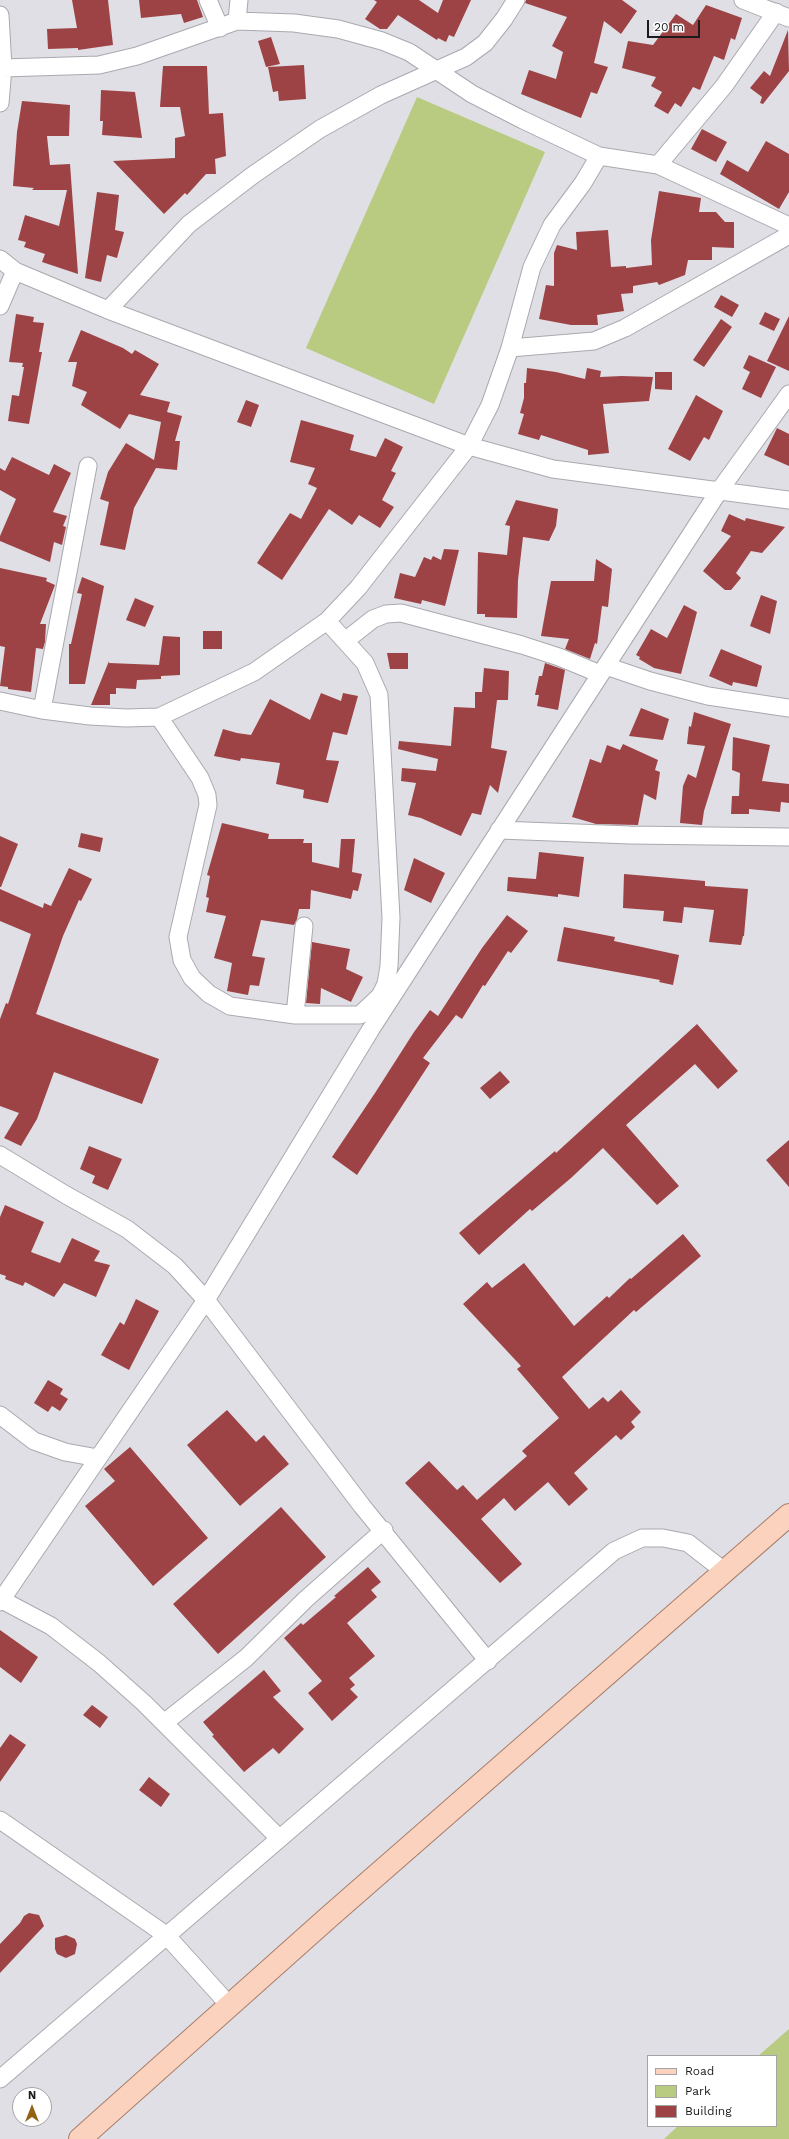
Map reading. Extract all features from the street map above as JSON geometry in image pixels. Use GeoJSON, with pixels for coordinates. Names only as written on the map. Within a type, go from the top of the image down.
{"type":"FeatureCollection","features":[{"type":"Feature","properties":{"kind":"main road"},"geometry":{"type":"LineString","coordinates":[[80,2139],[342,1905],[789,1515]]}},
{"type":"Feature","properties":{"kind":"street"},"geometry":{"type":"LineString","coordinates":[[208,0],[220,28]]}},
{"type":"Feature","properties":{"kind":"street"},"geometry":{"type":"LineString","coordinates":[[237,21],[238,0]]}},
{"type":"Feature","properties":{"kind":"street"},"geometry":{"type":"LineString","coordinates":[[108,310],[188,224],[253,175],[320,129],[381,95],[466,58],[484,43],[504,19],[516,0]]}},
{"type":"Feature","properties":{"kind":"street"},"geometry":{"type":"LineString","coordinates":[[658,165],[782,15],[743,0]]}},
{"type":"Feature","properties":{"kind":"street"},"geometry":{"type":"LineString","coordinates":[[0,15],[3,68],[0,102]]}},
{"type":"Feature","properties":{"kind":"street"},"geometry":{"type":"LineString","coordinates":[[3,68],[99,64],[137,56],[237,21],[294,23],[338,29],[382,41],[409,52],[472,94],[599,156],[658,165],[789,226]]}},
{"type":"Feature","properties":{"kind":"street"},"geometry":{"type":"LineString","coordinates":[[0,701],[42,710],[98,717],[159,716],[254,672],[327,621],[358,588],[469,446],[490,405],[510,348],[532,267],[552,225],[583,183],[599,156]]}},
{"type":"Feature","properties":{"kind":"street"},"geometry":{"type":"LineString","coordinates":[[510,348],[594,341],[626,328],[789,235]]}},
{"type":"Feature","properties":{"kind":"street"},"geometry":{"type":"LineString","coordinates":[[0,259],[15,271],[108,310],[469,446],[553,469],[789,500]]}},
{"type":"Feature","properties":{"kind":"street"},"geometry":{"type":"LineString","coordinates":[[0,306],[15,271]]}},
{"type":"Feature","properties":{"kind":"street"},"geometry":{"type":"LineString","coordinates":[[279,1838],[144,1703],[87,1654],[51,1626],[1,1600],[206,1300],[371,1029],[499,830],[719,491],[789,394]]}},
{"type":"Feature","properties":{"kind":"street"},"geometry":{"type":"LineString","coordinates":[[42,710],[88,466]]}},
{"type":"Feature","properties":{"kind":"street"},"geometry":{"type":"LineString","coordinates":[[345,641],[373,619],[386,614],[401,613],[522,645],[603,670],[650,680],[708,696],[789,708]]}},
{"type":"Feature","properties":{"kind":"street"},"geometry":{"type":"LineString","coordinates":[[159,716],[200,778],[207,795],[208,805],[178,937],[182,960],[192,978],[209,994],[230,1006],[295,1015],[360,1015],[380,996],[386,984],[389,966],[391,918],[379,695],[365,663],[327,621]]}},
{"type":"Feature","properties":{"kind":"street"},"geometry":{"type":"LineString","coordinates":[[499,830],[630,835],[789,837]]}},
{"type":"Feature","properties":{"kind":"street"},"geometry":{"type":"LineString","coordinates":[[295,1015],[304,926]]}},
{"type":"Feature","properties":{"kind":"street"},"geometry":{"type":"LineString","coordinates":[[0,1154],[66,1195],[127,1229],[175,1266],[206,1300],[362,1506],[384,1530],[488,1662]]}},
{"type":"Feature","properties":{"kind":"street"},"geometry":{"type":"LineString","coordinates":[[0,1415],[34,1440],[65,1452],[98,1458]]}},
{"type":"Feature","properties":{"kind":"street"},"geometry":{"type":"LineString","coordinates":[[164,1723],[246,1658],[306,1599],[384,1530]]}},
{"type":"Feature","properties":{"kind":"street"},"geometry":{"type":"LineString","coordinates":[[0,2079],[279,1838],[488,1662],[614,1551],[642,1538],[663,1538],[688,1543],[724,1571]]}},
{"type":"Feature","properties":{"kind":"street"},"geometry":{"type":"LineString","coordinates":[[0,1820],[166,1935],[230,2006]]}},
{"type":"Feature","properties":{"kind":"green space"},"geometry":{"type":"Polygon","coordinates":[[[417,97],[545,152],[434,404],[306,348],[417,97]]]}},
{"type":"Feature","properties":{"kind":"green space"},"geometry":{"type":"Polygon","coordinates":[[[789,2029],[789,2139],[664,2139],[677,2127],[777,2127],[777,2055],[759,2055],[789,2029]]]}},
{"type":"Feature","properties":{"kind":"building"},"geometry":{"type":"Polygon","coordinates":[[[72,0],[108,0],[113,45],[78,50],[78,48],[48,49],[47,29],[77,28],[72,0]]]}},
{"type":"Feature","properties":{"kind":"building"},"geometry":{"type":"Polygon","coordinates":[[[139,0],[197,0],[203,17],[184,23],[181,14],[141,18],[139,0]]]}},
{"type":"Feature","properties":{"kind":"building"},"geometry":{"type":"Polygon","coordinates":[[[374,0],[419,0],[438,13],[443,0],[471,0],[454,37],[449,35],[446,42],[438,38],[437,40],[398,15],[387,29],[380,29],[365,19],[377,2],[374,0]]]}},
{"type":"Feature","properties":{"kind":"building"},"geometry":{"type":"Polygon","coordinates":[[[526,0],[622,0],[637,11],[621,34],[604,21],[594,63],[608,67],[597,94],[591,92],[581,118],[521,94],[529,70],[556,79],[563,52],[552,46],[567,17],[525,3],[526,0]]]}},
{"type":"Feature","properties":{"kind":"building"},"geometry":{"type":"Polygon","coordinates":[[[706,5],[742,18],[735,40],[731,38],[724,60],[714,56],[700,90],[693,87],[681,107],[675,103],[668,114],[654,106],[662,92],[651,86],[656,77],[622,68],[628,41],[653,45],[676,14],[693,25],[706,5]]]}},
{"type":"Feature","properties":{"kind":"building"},"geometry":{"type":"Polygon","coordinates":[[[788,30],[789,71],[763,104],[760,103],[762,97],[750,88],[764,71],[770,76],[788,30]]]}},
{"type":"Feature","properties":{"kind":"building"},"geometry":{"type":"Polygon","coordinates":[[[271,37],[280,64],[266,67],[258,41],[271,37]]]}},
{"type":"Feature","properties":{"kind":"building"},"geometry":{"type":"Polygon","coordinates":[[[304,65],[306,99],[279,101],[278,91],[273,92],[268,67],[304,65]]]}},
{"type":"Feature","properties":{"kind":"building"},"geometry":{"type":"Polygon","coordinates":[[[163,66],[207,66],[209,114],[223,113],[226,156],[215,159],[216,174],[206,174],[187,195],[185,193],[164,214],[113,161],[175,158],[175,138],[185,136],[180,107],[160,107],[163,66]]]}},
{"type":"Feature","properties":{"kind":"building"},"geometry":{"type":"Polygon","coordinates":[[[101,90],[135,92],[142,138],[102,135],[103,121],[100,121],[101,90]]]}},
{"type":"Feature","properties":{"kind":"building"},"geometry":{"type":"Polygon","coordinates":[[[22,101],[70,105],[69,136],[47,136],[50,165],[70,164],[78,274],[42,262],[45,254],[24,247],[26,242],[18,240],[25,215],[59,226],[67,190],[32,190],[34,188],[13,186],[17,132],[22,101]]]}},
{"type":"Feature","properties":{"kind":"building"},"geometry":{"type":"Polygon","coordinates":[[[702,129],[727,142],[716,162],[691,149],[702,129]]]}},
{"type":"Feature","properties":{"kind":"building"},"geometry":{"type":"Polygon","coordinates":[[[766,141],[789,154],[789,192],[779,209],[720,174],[727,160],[748,172],[766,141]]]}},
{"type":"Feature","properties":{"kind":"building"},"geometry":{"type":"Polygon","coordinates":[[[659,191],[701,198],[699,212],[716,212],[725,222],[734,222],[734,248],[712,247],[712,260],[688,260],[685,275],[659,285],[657,282],[633,286],[633,293],[621,294],[624,311],[597,315],[598,325],[571,325],[539,319],[546,285],[554,286],[554,253],[557,245],[577,250],[576,232],[608,230],[611,267],[626,266],[626,268],[652,265],[651,240],[659,191]]]}},
{"type":"Feature","properties":{"kind":"building"},"geometry":{"type":"Polygon","coordinates":[[[97,192],[119,195],[115,230],[124,232],[117,258],[107,255],[101,282],[85,278],[97,192]]]}},
{"type":"Feature","properties":{"kind":"building"},"geometry":{"type":"Polygon","coordinates":[[[721,295],[739,305],[732,317],[714,307],[721,295]]]}},
{"type":"Feature","properties":{"kind":"building"},"geometry":{"type":"Polygon","coordinates":[[[765,312],[780,319],[774,331],[759,324],[765,312]]]}},
{"type":"Feature","properties":{"kind":"building"},"geometry":{"type":"Polygon","coordinates":[[[16,314],[34,317],[33,322],[44,323],[39,352],[42,352],[29,424],[8,421],[12,395],[19,396],[24,367],[22,367],[23,363],[9,362],[16,314]]]}},
{"type":"Feature","properties":{"kind":"building"},"geometry":{"type":"Polygon","coordinates":[[[789,316],[789,371],[767,361],[789,316]]]}},
{"type":"Feature","properties":{"kind":"building"},"geometry":{"type":"Polygon","coordinates":[[[721,319],[732,327],[704,367],[693,360],[721,319]]]}},
{"type":"Feature","properties":{"kind":"building"},"geometry":{"type":"Polygon","coordinates":[[[81,330],[123,348],[132,354],[135,350],[159,364],[140,395],[170,402],[167,412],[182,416],[175,441],[180,441],[177,470],[156,468],[134,508],[125,550],[100,545],[109,502],[100,499],[108,472],[126,443],[154,460],[161,422],[129,414],[120,429],[81,405],[87,392],[72,386],[77,362],[68,362],[81,330]]]}},
{"type":"Feature","properties":{"kind":"building"},"geometry":{"type":"Polygon","coordinates":[[[749,355],[776,367],[761,398],[742,389],[750,372],[743,368],[749,355]]]}},
{"type":"Feature","properties":{"kind":"building"},"geometry":{"type":"Polygon","coordinates":[[[527,368],[556,372],[585,379],[587,368],[601,371],[600,377],[653,377],[649,401],[603,404],[609,453],[588,455],[588,450],[541,435],[539,440],[518,434],[524,414],[520,413],[524,398],[524,383],[526,383],[527,368]]]}},
{"type":"Feature","properties":{"kind":"building"},"geometry":{"type":"Polygon","coordinates":[[[655,372],[672,372],[672,390],[655,389],[655,372]]]}},
{"type":"Feature","properties":{"kind":"building"},"geometry":{"type":"Polygon","coordinates":[[[696,395],[723,411],[709,440],[704,437],[690,461],[668,449],[696,395]]]}},
{"type":"Feature","properties":{"kind":"building"},"geometry":{"type":"Polygon","coordinates":[[[246,400],[259,405],[251,427],[237,422],[246,400]]]}},
{"type":"Feature","properties":{"kind":"building"},"geometry":{"type":"Polygon","coordinates":[[[301,420],[354,435],[350,450],[376,457],[385,438],[403,447],[391,471],[396,473],[382,500],[394,507],[380,528],[359,515],[352,525],[329,509],[282,580],[257,563],[290,513],[301,519],[317,488],[308,484],[315,468],[290,462],[301,420]]]}},
{"type":"Feature","properties":{"kind":"building"},"geometry":{"type":"Polygon","coordinates":[[[777,428],[789,434],[789,466],[764,455],[777,428]]]}},
{"type":"Feature","properties":{"kind":"building"},"geometry":{"type":"Polygon","coordinates":[[[12,457],[49,475],[54,464],[71,473],[53,512],[67,516],[63,526],[66,527],[62,545],[54,542],[50,562],[0,541],[0,536],[16,499],[0,490],[0,468],[5,471],[12,457]]]}},
{"type":"Feature","properties":{"kind":"building"},"geometry":{"type":"Polygon","coordinates":[[[516,500],[558,509],[556,526],[549,541],[523,537],[518,580],[517,618],[485,617],[485,614],[477,614],[478,552],[507,555],[510,526],[505,525],[516,500]]]}},
{"type":"Feature","properties":{"kind":"building"},"geometry":{"type":"Polygon","coordinates":[[[729,514],[745,521],[746,518],[785,527],[762,553],[751,551],[736,573],[741,578],[731,590],[725,590],[703,571],[731,536],[721,531],[729,514]]]}},
{"type":"Feature","properties":{"kind":"building"},"geometry":{"type":"Polygon","coordinates":[[[444,549],[459,550],[445,606],[422,600],[421,604],[394,598],[400,573],[415,577],[424,557],[431,560],[433,556],[441,560],[444,549]]]}},
{"type":"Feature","properties":{"kind":"building"},"geometry":{"type":"Polygon","coordinates":[[[596,559],[612,569],[608,607],[602,606],[597,644],[595,643],[590,659],[565,649],[569,639],[541,636],[551,581],[594,581],[596,559]]]}},
{"type":"Feature","properties":{"kind":"building"},"geometry":{"type":"Polygon","coordinates":[[[0,568],[47,578],[46,581],[55,585],[40,624],[46,624],[45,642],[43,649],[36,648],[31,692],[8,689],[8,687],[0,686],[5,647],[0,646],[0,568]]]}},
{"type":"Feature","properties":{"kind":"building"},"geometry":{"type":"Polygon","coordinates":[[[82,577],[104,586],[85,684],[69,684],[69,644],[71,644],[82,594],[77,593],[82,577]]]}},
{"type":"Feature","properties":{"kind":"building"},"geometry":{"type":"Polygon","coordinates":[[[761,595],[777,601],[770,634],[750,626],[761,595]]]}},
{"type":"Feature","properties":{"kind":"building"},"geometry":{"type":"Polygon","coordinates":[[[135,598],[154,606],[145,627],[126,620],[135,598]]]}},
{"type":"Feature","properties":{"kind":"building"},"geometry":{"type":"Polygon","coordinates":[[[684,605],[697,612],[681,674],[654,668],[639,659],[640,657],[636,655],[651,629],[667,638],[684,605]]]}},
{"type":"Feature","properties":{"kind":"building"},"geometry":{"type":"Polygon","coordinates":[[[203,631],[222,631],[222,649],[203,649],[203,631]]]}},
{"type":"Feature","properties":{"kind":"building"},"geometry":{"type":"Polygon","coordinates":[[[163,636],[180,637],[180,675],[161,676],[161,679],[137,680],[136,689],[116,688],[116,694],[110,694],[110,705],[91,705],[109,661],[109,663],[159,665],[163,636]]]}},
{"type":"Feature","properties":{"kind":"building"},"geometry":{"type":"Polygon","coordinates":[[[721,649],[762,666],[757,687],[733,682],[732,686],[709,676],[721,649]]]}},
{"type":"Feature","properties":{"kind":"building"},"geometry":{"type":"Polygon","coordinates":[[[387,653],[408,653],[408,669],[390,669],[387,653]]]}},
{"type":"Feature","properties":{"kind":"building"},"geometry":{"type":"Polygon","coordinates":[[[545,663],[565,670],[558,710],[537,706],[539,695],[535,695],[539,676],[542,676],[545,663]]]}},
{"type":"Feature","properties":{"kind":"building"},"geometry":{"type":"Polygon","coordinates":[[[484,668],[509,671],[508,700],[497,700],[491,748],[507,751],[498,793],[490,785],[481,815],[472,813],[461,836],[421,818],[408,815],[416,783],[401,781],[402,768],[436,771],[438,759],[398,749],[399,741],[451,746],[454,707],[475,708],[475,692],[482,692],[484,668]]]}},
{"type":"Feature","properties":{"kind":"building"},"geometry":{"type":"Polygon","coordinates":[[[321,693],[341,701],[343,693],[358,696],[347,735],[333,732],[326,760],[339,761],[328,803],[303,798],[304,790],[276,784],[280,763],[241,758],[240,761],[214,756],[223,729],[251,735],[270,699],[310,720],[321,693]]]}},
{"type":"Feature","properties":{"kind":"building"},"geometry":{"type":"Polygon","coordinates":[[[641,708],[669,719],[663,740],[629,736],[641,708]]]}},
{"type":"Feature","properties":{"kind":"building"},"geometry":{"type":"Polygon","coordinates":[[[694,712],[731,724],[704,811],[702,825],[680,823],[683,786],[688,774],[696,778],[705,746],[687,744],[689,726],[691,727],[694,712]]]}},
{"type":"Feature","properties":{"kind":"building"},"geometry":{"type":"Polygon","coordinates":[[[733,737],[770,745],[762,781],[789,784],[789,803],[781,802],[780,812],[749,809],[749,814],[731,814],[732,796],[739,796],[740,773],[732,770],[733,737]]]}},
{"type":"Feature","properties":{"kind":"building"},"geometry":{"type":"Polygon","coordinates":[[[623,744],[658,760],[655,770],[660,772],[656,800],[644,794],[638,825],[596,824],[572,817],[590,759],[601,763],[607,745],[620,750],[623,744]]]}},
{"type":"Feature","properties":{"kind":"building"},"geometry":{"type":"Polygon","coordinates":[[[222,823],[269,834],[268,839],[304,839],[303,843],[312,843],[312,862],[339,868],[341,839],[355,839],[352,872],[362,874],[358,891],[353,890],[351,899],[311,890],[310,909],[299,909],[294,925],[261,920],[252,956],[265,958],[259,986],[250,985],[248,995],[227,991],[232,963],[214,958],[226,916],[206,912],[209,898],[206,897],[210,876],[207,875],[222,823]]]}},
{"type":"Feature","properties":{"kind":"building"},"geometry":{"type":"Polygon","coordinates":[[[81,833],[103,838],[100,852],[78,847],[81,833]]]}},
{"type":"Feature","properties":{"kind":"building"},"geometry":{"type":"Polygon","coordinates":[[[0,836],[18,844],[1,887],[0,887],[0,836]]]}},
{"type":"Feature","properties":{"kind":"building"},"geometry":{"type":"Polygon","coordinates":[[[539,852],[584,857],[579,897],[558,894],[558,897],[507,891],[508,877],[536,879],[539,852]]]}},
{"type":"Feature","properties":{"kind":"building"},"geometry":{"type":"Polygon","coordinates":[[[414,858],[445,873],[431,903],[404,890],[414,858]]]}},
{"type":"Feature","properties":{"kind":"building"},"geometry":{"type":"Polygon","coordinates":[[[69,868],[92,879],[81,901],[79,900],[63,936],[36,1014],[159,1059],[142,1104],[54,1072],[37,1119],[21,1146],[4,1138],[19,1113],[0,1106],[0,1019],[6,1003],[8,1004],[31,934],[0,921],[0,889],[43,908],[44,903],[51,906],[69,868]]]}},
{"type":"Feature","properties":{"kind":"building"},"geometry":{"type":"Polygon","coordinates":[[[624,874],[705,881],[705,886],[748,889],[744,936],[741,945],[709,942],[714,910],[684,907],[682,923],[663,921],[664,911],[623,908],[624,874]]]}},
{"type":"Feature","properties":{"kind":"building"},"geometry":{"type":"Polygon","coordinates":[[[507,915],[528,931],[511,953],[508,951],[485,986],[483,985],[462,1019],[456,1015],[423,1058],[430,1063],[357,1175],[332,1157],[414,1032],[430,1010],[438,1016],[482,948],[507,915]]]}},
{"type":"Feature","properties":{"kind":"building"},"geometry":{"type":"Polygon","coordinates":[[[564,927],[615,937],[614,941],[679,955],[673,985],[659,982],[660,980],[557,961],[564,927]]]}},
{"type":"Feature","properties":{"kind":"building"},"geometry":{"type":"Polygon","coordinates":[[[312,942],[350,949],[346,969],[363,977],[351,1002],[321,988],[320,1004],[306,1003],[312,942]]]}},
{"type":"Feature","properties":{"kind":"building"},"geometry":{"type":"Polygon","coordinates":[[[697,1024],[738,1071],[718,1089],[695,1064],[626,1125],[679,1186],[657,1205],[603,1148],[571,1178],[532,1211],[530,1209],[479,1255],[459,1233],[555,1151],[556,1153],[697,1024]]]}},
{"type":"Feature","properties":{"kind":"building"},"geometry":{"type":"Polygon","coordinates":[[[500,1071],[510,1082],[490,1099],[480,1088],[500,1071]]]}},
{"type":"Feature","properties":{"kind":"building"},"geometry":{"type":"Polygon","coordinates":[[[789,1140],[789,1187],[766,1160],[789,1140]]]}},
{"type":"Feature","properties":{"kind":"building"},"geometry":{"type":"Polygon","coordinates":[[[89,1146],[122,1159],[108,1190],[92,1183],[95,1176],[80,1169],[89,1146]]]}},
{"type":"Feature","properties":{"kind":"building"},"geometry":{"type":"Polygon","coordinates":[[[5,1205],[44,1222],[31,1252],[60,1263],[72,1238],[100,1251],[94,1261],[110,1265],[96,1297],[64,1283],[54,1297],[25,1282],[23,1286],[5,1279],[6,1276],[0,1274],[0,1217],[5,1205]]]}},
{"type":"Feature","properties":{"kind":"building"},"geometry":{"type":"Polygon","coordinates":[[[683,1234],[701,1256],[636,1312],[634,1310],[562,1377],[589,1409],[603,1397],[608,1402],[621,1390],[641,1412],[631,1422],[635,1427],[621,1440],[616,1435],[574,1473],[588,1489],[569,1506],[548,1482],[515,1511],[504,1498],[481,1519],[522,1564],[500,1583],[405,1483],[429,1461],[457,1490],[463,1485],[477,1500],[527,1456],[522,1451],[559,1418],[517,1369],[521,1366],[463,1304],[487,1282],[492,1288],[524,1263],[574,1326],[607,1296],[609,1298],[630,1278],[631,1279],[683,1234]]]}},
{"type":"Feature","properties":{"kind":"building"},"geometry":{"type":"Polygon","coordinates":[[[136,1299],[159,1311],[129,1370],[101,1355],[120,1322],[124,1325],[136,1299]]]}},
{"type":"Feature","properties":{"kind":"building"},"geometry":{"type":"Polygon","coordinates":[[[48,1380],[63,1389],[60,1394],[68,1399],[60,1411],[52,1406],[48,1412],[34,1403],[48,1380]]]}},
{"type":"Feature","properties":{"kind":"building"},"geometry":{"type":"Polygon","coordinates":[[[227,1410],[256,1442],[264,1435],[289,1464],[240,1506],[187,1445],[227,1410]]]}},
{"type":"Feature","properties":{"kind":"building"},"geometry":{"type":"Polygon","coordinates":[[[130,1447],[208,1538],[153,1586],[85,1506],[115,1481],[104,1469],[130,1447]]]}},
{"type":"Feature","properties":{"kind":"building"},"geometry":{"type":"Polygon","coordinates":[[[281,1507],[326,1557],[218,1654],[173,1604],[281,1507]]]}},
{"type":"Feature","properties":{"kind":"building"},"geometry":{"type":"Polygon","coordinates":[[[368,1567],[381,1582],[371,1590],[377,1597],[347,1623],[375,1656],[349,1678],[355,1685],[350,1689],[358,1697],[332,1721],[308,1693],[322,1681],[284,1638],[301,1623],[303,1625],[368,1567]]]}},
{"type":"Feature","properties":{"kind":"building"},"geometry":{"type":"Polygon","coordinates":[[[0,1630],[38,1657],[21,1683],[0,1667],[0,1630]]]}},
{"type":"Feature","properties":{"kind":"building"},"geometry":{"type":"Polygon","coordinates":[[[264,1670],[281,1691],[273,1697],[304,1729],[279,1754],[273,1748],[244,1772],[212,1736],[214,1735],[203,1722],[264,1670]]]}},
{"type":"Feature","properties":{"kind":"building"},"geometry":{"type":"Polygon","coordinates":[[[92,1705],[108,1717],[100,1728],[83,1715],[92,1705]]]}},
{"type":"Feature","properties":{"kind":"building"},"geometry":{"type":"Polygon","coordinates":[[[10,1734],[26,1745],[0,1782],[0,1748],[10,1734]]]}},
{"type":"Feature","properties":{"kind":"building"},"geometry":{"type":"Polygon","coordinates":[[[149,1777],[170,1794],[161,1807],[139,1790],[149,1777]]]}},
{"type":"Feature","properties":{"kind":"building"},"geometry":{"type":"Polygon","coordinates":[[[29,1913],[39,1915],[44,1926],[0,1973],[0,1944],[20,1923],[24,1916],[29,1913]]]}},
{"type":"Feature","properties":{"kind":"building"},"geometry":{"type":"Polygon","coordinates":[[[66,1935],[75,1939],[77,1944],[75,1954],[66,1958],[57,1954],[55,1949],[55,1938],[66,1935]]]}}]}
